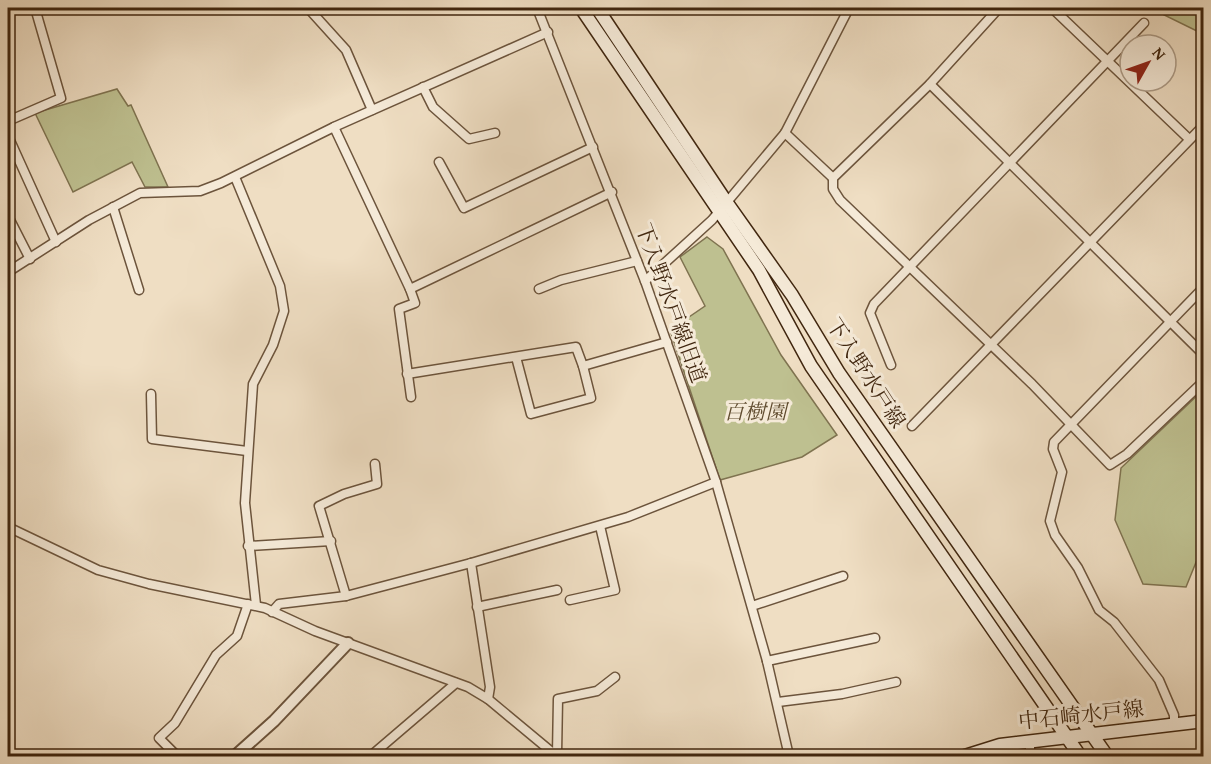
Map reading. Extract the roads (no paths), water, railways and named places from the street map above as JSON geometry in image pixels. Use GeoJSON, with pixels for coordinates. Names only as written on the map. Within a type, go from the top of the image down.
{"type":"FeatureCollection","features":[{"type":"Feature","properties":{"kind":"main road","name":"下入野水戸線"},"geometry":{"type":"LineString","coordinates":[[581,8],[723,208],[792,295],[839,373],[1107,756]]}},
{"type":"Feature","properties":{"kind":"main road","name":"下入野水戸線"},"geometry":{"type":"LineString","coordinates":[[597,8],[723,208],[811,366],[1064,736],[1080,756]]}},
{"type":"Feature","properties":{"kind":"main road","name":"中石崎水戸線"},"geometry":{"type":"LineString","coordinates":[[965,756],[1000,745],[1030,740],[1203,722]]}},
{"type":"Feature","properties":{"kind":"street"},"geometry":{"type":"LineString","coordinates":[[8,121],[61,98],[35,8]]}},
{"type":"Feature","properties":{"kind":"street"},"geometry":{"type":"LineString","coordinates":[[322,8],[311,11],[346,50],[372,110]]}},
{"type":"Feature","properties":{"kind":"street"},"geometry":{"type":"LineString","coordinates":[[645,281],[723,208],[785,134],[849,8]]}},
{"type":"Feature","properties":{"kind":"street"},"geometry":{"type":"LineString","coordinates":[[999,8],[930,84],[833,178],[832,189],[840,200],[1072,424],[1110,465],[1127,454],[1203,381]]}},
{"type":"Feature","properties":{"kind":"street"},"geometry":{"type":"LineString","coordinates":[[1052,8],[1189,139]]}},
{"type":"Feature","properties":{"kind":"street","name":"下入野水戸線旧道"},"geometry":{"type":"LineString","coordinates":[[541,9],[645,281],[716,482],[778,702],[789,756]]}},
{"type":"Feature","properties":{"kind":"street"},"geometry":{"type":"LineString","coordinates":[[891,365],[870,313],[874,304],[1144,23]]}},
{"type":"Feature","properties":{"kind":"street"},"geometry":{"type":"LineString","coordinates":[[8,273],[113,207],[140,193],[200,191],[235,177],[334,127],[548,32]]}},
{"type":"Feature","properties":{"kind":"street"},"geometry":{"type":"LineString","coordinates":[[930,84],[1203,355]]}},
{"type":"Feature","properties":{"kind":"street"},"geometry":{"type":"LineString","coordinates":[[423,87],[433,107],[469,139],[495,133]]}},
{"type":"Feature","properties":{"kind":"street"},"geometry":{"type":"LineString","coordinates":[[912,426],[1203,125]]}},
{"type":"Feature","properties":{"kind":"street"},"geometry":{"type":"LineString","coordinates":[[334,127],[415,303],[399,309],[411,397]]}},
{"type":"Feature","properties":{"kind":"street"},"geometry":{"type":"LineString","coordinates":[[785,134],[833,178]]}},
{"type":"Feature","properties":{"kind":"street"},"geometry":{"type":"LineString","coordinates":[[8,136],[56,242]]}},
{"type":"Feature","properties":{"kind":"street"},"geometry":{"type":"LineString","coordinates":[[439,162],[464,208],[593,147]]}},
{"type":"Feature","properties":{"kind":"street"},"geometry":{"type":"LineString","coordinates":[[177,756],[159,738],[175,723],[216,655],[237,636],[252,605],[245,504],[253,384],[273,345],[284,311],[280,286],[235,177]]}},
{"type":"Feature","properties":{"kind":"street"},"geometry":{"type":"LineString","coordinates":[[410,289],[612,192]]}},
{"type":"Feature","properties":{"kind":"street"},"geometry":{"type":"LineString","coordinates":[[113,207],[139,290]]}},
{"type":"Feature","properties":{"kind":"street"},"geometry":{"type":"LineString","coordinates":[[8,216],[30,259]]}},
{"type":"Feature","properties":{"kind":"street"},"geometry":{"type":"LineString","coordinates":[[539,289],[561,280],[637,261]]}},
{"type":"Feature","properties":{"kind":"street"},"geometry":{"type":"LineString","coordinates":[[1174,725],[1174,715],[1160,680],[1114,622],[1099,610],[1050,521],[1062,472],[1053,450],[1054,442],[1203,287]]}},
{"type":"Feature","properties":{"kind":"street"},"geometry":{"type":"LineString","coordinates":[[583,366],[667,342]]}},
{"type":"Feature","properties":{"kind":"street"},"geometry":{"type":"LineString","coordinates":[[407,374],[576,347],[591,398],[531,414],[516,357]]}},
{"type":"Feature","properties":{"kind":"street"},"geometry":{"type":"LineString","coordinates":[[151,394],[152,439],[247,451]]}},
{"type":"Feature","properties":{"kind":"street"},"geometry":{"type":"LineString","coordinates":[[346,596],[319,507],[344,494],[377,484],[375,464]]}},
{"type":"Feature","properties":{"kind":"street"},"geometry":{"type":"LineString","coordinates":[[272,612],[279,604],[346,596],[600,526],[716,482]]}},
{"type":"Feature","properties":{"kind":"street"},"geometry":{"type":"LineString","coordinates":[[570,600],[615,590],[600,526]]}},
{"type":"Feature","properties":{"kind":"street"},"geometry":{"type":"LineString","coordinates":[[8,527],[98,570],[149,584],[252,605],[456,683],[488,699],[557,754]]}},
{"type":"Feature","properties":{"kind":"street"},"geometry":{"type":"LineString","coordinates":[[248,546],[331,541]]}},
{"type":"Feature","properties":{"kind":"street"},"geometry":{"type":"LineString","coordinates":[[471,563],[490,687],[488,699]]}},
{"type":"Feature","properties":{"kind":"street"},"geometry":{"type":"LineString","coordinates":[[752,606],[843,576]]}},
{"type":"Feature","properties":{"kind":"street"},"geometry":{"type":"LineString","coordinates":[[477,607],[557,590]]}},
{"type":"Feature","properties":{"kind":"street"},"geometry":{"type":"LineString","coordinates":[[767,661],[875,638]]}},
{"type":"Feature","properties":{"kind":"street"},"geometry":{"type":"LineString","coordinates":[[235,756],[274,721],[348,643]]}},
{"type":"Feature","properties":{"kind":"street"},"geometry":{"type":"LineString","coordinates":[[557,754],[558,699],[597,691],[615,677]]}},
{"type":"Feature","properties":{"kind":"street"},"geometry":{"type":"LineString","coordinates":[[778,702],[842,694],[896,682]]}},
{"type":"Feature","properties":{"kind":"street"},"geometry":{"type":"LineString","coordinates":[[373,754],[456,683]]}},
{"type":"Feature","properties":{"kind":"street"},"geometry":{"type":"LineString","coordinates":[[1030,740],[1030,756]]}},
{"type":"Feature","properties":{"kind":"street"},"geometry":{"type":"LineString","coordinates":[[542,756],[557,754]]}},
{"type":"Feature","properties":{"kind":"park label","name":"百樹園"},"geometry":{"type":"Point","coordinates":[755,412]}}]}
